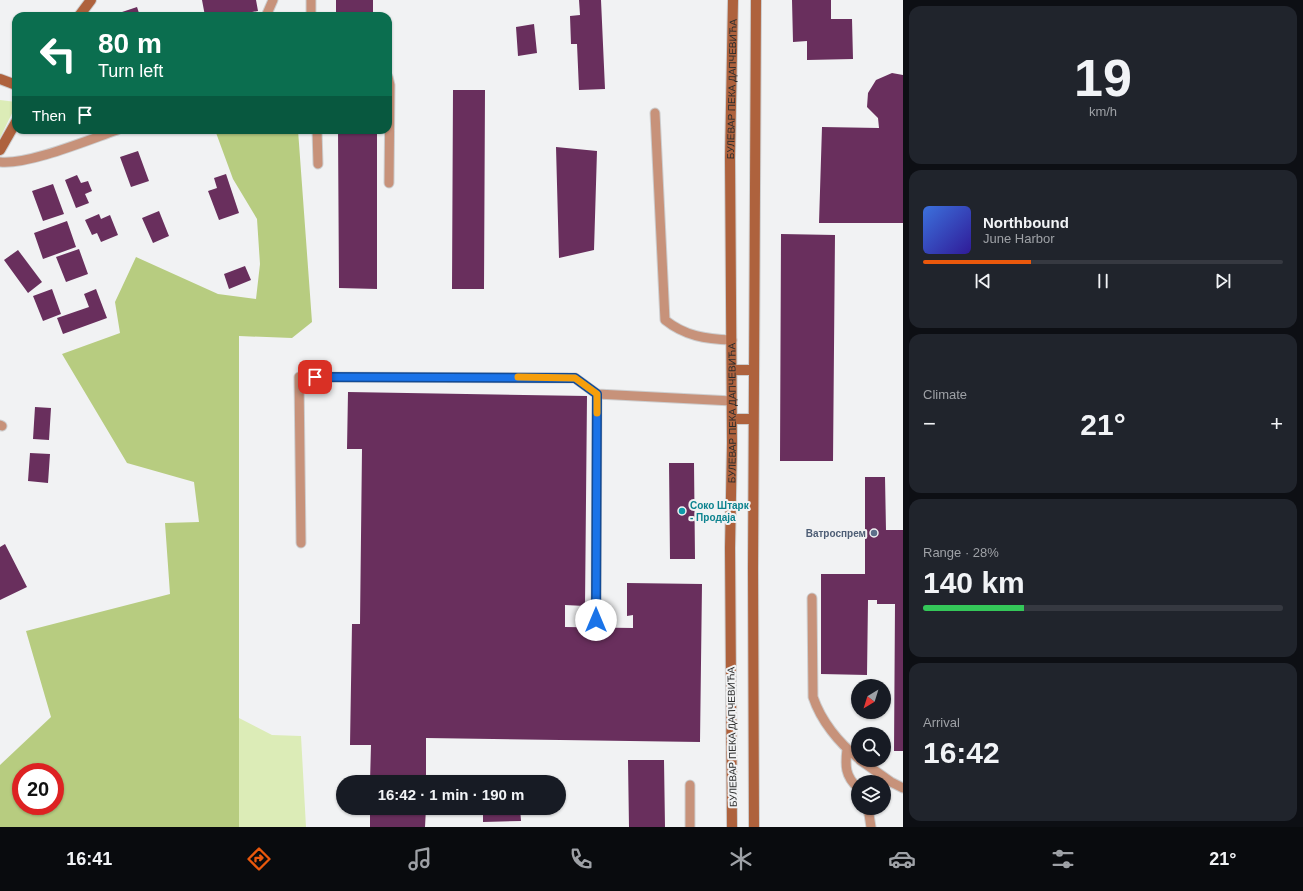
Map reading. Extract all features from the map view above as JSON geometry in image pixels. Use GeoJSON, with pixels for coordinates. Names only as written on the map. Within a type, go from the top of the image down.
{"type":"FeatureCollection","features":[{"type":"Feature","properties":{"kind":"street"},"geometry":{"type":"LineString","coordinates":[[82,12],[92,0]]}},
{"type":"Feature","properties":{"kind":"street","name":"БУЛЕВАР ПЕКА ДАПЧЕВИЋА"},"geometry":{"type":"LineString","coordinates":[[732,827],[730,548],[732,340],[730,158],[733,0]]}},
{"type":"Feature","properties":{"kind":"street","name":"БУЛЕВАР ПЕКА ДАПЧЕВИЋА"},"geometry":{"type":"LineString","coordinates":[[754,827],[753,419],[756,0]]}},
{"type":"Feature","properties":{"kind":"street"},"geometry":{"type":"LineString","coordinates":[[0,79],[12,84]]}},
{"type":"Feature","properties":{"kind":"street"},"geometry":{"type":"LineString","coordinates":[[0,150],[12,129]]}},
{"type":"Feature","properties":{"kind":"street"},"geometry":{"type":"LineString","coordinates":[[732,370],[754,370]]}},
{"type":"Feature","properties":{"kind":"street"},"geometry":{"type":"LineString","coordinates":[[732,419],[753,419]]}},
{"type":"Feature","properties":{"kind":"lane"},"geometry":{"type":"LineString","coordinates":[[268,12],[274,0]]}},
{"type":"Feature","properties":{"kind":"lane"},"geometry":{"type":"LineString","coordinates":[[311,0],[311,12]]}},
{"type":"Feature","properties":{"kind":"lane"},"geometry":{"type":"LineString","coordinates":[[654,113],[664,320],[676,330],[688,335],[732,340]]}},
{"type":"Feature","properties":{"kind":"lane"},"geometry":{"type":"LineString","coordinates":[[0,162],[11,162],[36,157],[105,134]]}},
{"type":"Feature","properties":{"kind":"lane"},"geometry":{"type":"LineString","coordinates":[[317,134],[318,164]]}},
{"type":"Feature","properties":{"kind":"lane"},"geometry":{"type":"LineString","coordinates":[[389,134],[389,183]]}},
{"type":"Feature","properties":{"kind":"lane"},"geometry":{"type":"LineString","coordinates":[[301,543],[299,377],[575,378],[597,394],[732,401]]}},
{"type":"Feature","properties":{"kind":"lane"},"geometry":{"type":"LineString","coordinates":[[596,620],[597,394]]}},
{"type":"Feature","properties":{"kind":"lane"},"geometry":{"type":"LineString","coordinates":[[812,598],[813,697],[818,711],[851,752]]}},
{"type":"Feature","properties":{"kind":"lane"},"geometry":{"type":"LineString","coordinates":[[847,749],[846,771],[851,780]]}},
{"type":"Feature","properties":{"kind":"lane"},"geometry":{"type":"LineString","coordinates":[[870,767],[891,782],[903,788]]}},
{"type":"Feature","properties":{"kind":"lane"},"geometry":{"type":"LineString","coordinates":[[690,785],[690,827]]}},
{"type":"Feature","properties":{"kind":"lane"},"geometry":{"type":"LineString","coordinates":[[869,815],[871,827]]}},
{"type":"Feature","properties":{"kind":"green space"},"geometry":{"type":"Polygon","coordinates":[[[0,100],[12,102],[12,113],[0,138],[0,100]]]}},
{"type":"Feature","properties":{"kind":"green space"},"geometry":{"type":"Polygon","coordinates":[[[216,134],[298,134],[312,322],[292,338],[239,336],[239,827],[0,827],[0,765],[51,717],[26,631],[170,594],[165,523],[199,522],[194,482],[127,463],[62,354],[120,333],[115,302],[136,257],[218,294],[256,299],[260,264],[257,219],[233,179],[216,134]]]}},
{"type":"Feature","properties":{"kind":"green space"},"geometry":{"type":"Polygon","coordinates":[[[239,718],[272,735],[301,736],[306,827],[239,827],[239,718]]]}},
{"type":"Feature","properties":{"kind":"building"},"geometry":{"type":"Polygon","coordinates":[[[202,0],[256,0],[258,11],[253,12],[204,12],[202,0]]]}},
{"type":"Feature","properties":{"kind":"building"},"geometry":{"type":"Polygon","coordinates":[[[336,0],[373,0],[373,12],[336,12],[336,0]]]}},
{"type":"Feature","properties":{"kind":"building"},"geometry":{"type":"Polygon","coordinates":[[[579,0],[601,0],[605,89],[579,90],[577,44],[571,44],[570,16],[580,15],[579,0]]]}},
{"type":"Feature","properties":{"kind":"building"},"geometry":{"type":"Polygon","coordinates":[[[792,0],[831,0],[831,19],[852,19],[853,59],[807,60],[807,41],[793,42],[792,0]]]}},
{"type":"Feature","properties":{"kind":"building"},"geometry":{"type":"Polygon","coordinates":[[[137,7],[139,12],[122,12],[137,7]]]}},
{"type":"Feature","properties":{"kind":"building"},"geometry":{"type":"Polygon","coordinates":[[[534,24],[537,53],[518,56],[516,27],[534,24]]]}},
{"type":"Feature","properties":{"kind":"building"},"geometry":{"type":"Polygon","coordinates":[[[892,73],[903,75],[903,223],[819,223],[822,127],[879,128],[878,118],[867,107],[868,93],[876,80],[892,73]]]}},
{"type":"Feature","properties":{"kind":"building"},"geometry":{"type":"Polygon","coordinates":[[[453,90],[485,90],[484,289],[452,289],[453,90]]]}},
{"type":"Feature","properties":{"kind":"building"},"geometry":{"type":"Polygon","coordinates":[[[338,134],[377,134],[377,289],[339,288],[338,134]]]}},
{"type":"Feature","properties":{"kind":"building"},"geometry":{"type":"Polygon","coordinates":[[[556,147],[597,151],[594,250],[559,258],[556,147]]]}},
{"type":"Feature","properties":{"kind":"building"},"geometry":{"type":"Polygon","coordinates":[[[138,151],[149,181],[131,187],[120,157],[138,151]]]}},
{"type":"Feature","properties":{"kind":"building"},"geometry":{"type":"Polygon","coordinates":[[[226,174],[239,213],[219,220],[208,191],[217,188],[214,178],[226,174]]]}},
{"type":"Feature","properties":{"kind":"building"},"geometry":{"type":"Polygon","coordinates":[[[77,175],[81,183],[88,181],[92,191],[85,194],[89,203],[76,208],[65,180],[77,175]]]}},
{"type":"Feature","properties":{"kind":"building"},"geometry":{"type":"Polygon","coordinates":[[[53,184],[64,214],[43,221],[32,191],[53,184]]]}},
{"type":"Feature","properties":{"kind":"building"},"geometry":{"type":"Polygon","coordinates":[[[159,211],[169,236],[153,243],[142,218],[159,211]]]}},
{"type":"Feature","properties":{"kind":"building"},"geometry":{"type":"Polygon","coordinates":[[[99,214],[101,219],[110,215],[118,235],[101,242],[97,233],[92,235],[85,220],[99,214]]]}},
{"type":"Feature","properties":{"kind":"building"},"geometry":{"type":"Polygon","coordinates":[[[67,221],[76,247],[43,259],[34,233],[67,221]]]}},
{"type":"Feature","properties":{"kind":"building"},"geometry":{"type":"Polygon","coordinates":[[[781,234],[835,235],[833,461],[780,461],[781,234]]]}},
{"type":"Feature","properties":{"kind":"building"},"geometry":{"type":"Polygon","coordinates":[[[79,249],[88,274],[66,282],[56,257],[79,249]]]}},
{"type":"Feature","properties":{"kind":"building"},"geometry":{"type":"Polygon","coordinates":[[[18,250],[42,282],[28,293],[4,260],[18,250]]]}},
{"type":"Feature","properties":{"kind":"building"},"geometry":{"type":"Polygon","coordinates":[[[245,266],[251,280],[229,289],[224,274],[245,266]]]}},
{"type":"Feature","properties":{"kind":"building"},"geometry":{"type":"Polygon","coordinates":[[[52,289],[61,314],[43,321],[33,296],[52,289]]]}},
{"type":"Feature","properties":{"kind":"building"},"geometry":{"type":"Polygon","coordinates":[[[96,289],[107,318],[63,334],[57,318],[89,307],[84,294],[96,289]]]}},
{"type":"Feature","properties":{"kind":"building"},"geometry":{"type":"Polygon","coordinates":[[[348,392],[587,396],[585,606],[565,605],[565,627],[633,628],[633,615],[627,616],[627,583],[702,584],[700,742],[426,738],[426,775],[370,775],[371,745],[350,745],[352,624],[360,624],[362,449],[347,449],[348,392]]]}},
{"type":"Feature","properties":{"kind":"building"},"geometry":{"type":"Polygon","coordinates":[[[35,407],[51,408],[49,440],[33,439],[35,407]]]}},
{"type":"Feature","properties":{"kind":"building"},"geometry":{"type":"Polygon","coordinates":[[[30,453],[50,454],[48,483],[28,481],[30,453]]]}},
{"type":"Feature","properties":{"kind":"building","name":"Соко Штарк - Продаја"},"geometry":{"type":"Polygon","coordinates":[[[669,463],[694,463],[695,559],[670,559],[669,463]]]}},
{"type":"Feature","properties":{"kind":"building"},"geometry":{"type":"Polygon","coordinates":[[[865,477],[885,477],[886,530],[903,530],[903,751],[894,751],[895,604],[877,604],[877,600],[868,600],[867,675],[821,674],[821,574],[865,574],[865,477]]]}},
{"type":"Feature","properties":{"kind":"building"},"geometry":{"type":"Polygon","coordinates":[[[5,544],[27,587],[0,600],[0,547],[5,544]]]}},
{"type":"Feature","properties":{"kind":"building"},"geometry":{"type":"Polygon","coordinates":[[[628,760],[664,760],[665,827],[629,827],[628,760]]]}},
{"type":"Feature","properties":{"kind":"building"},"geometry":{"type":"Polygon","coordinates":[[[370,815],[426,815],[425,827],[370,827],[370,815]]]}},
{"type":"Feature","properties":{"kind":"building"},"geometry":{"type":"Polygon","coordinates":[[[483,815],[521,815],[521,821],[483,822],[483,815]]]}},
{"type":"Feature","properties":{"kind":"slow traffic"},"geometry":{"type":"LineString","coordinates":[[518,377],[575,378],[597,394],[597,413]]}},
{"type":"Feature","properties":{"kind":"place","name":"Соко Штарк - Продаја"},"geometry":{"type":"Point","coordinates":[682,511]}},
{"type":"Feature","properties":{"kind":"place","name":"Ватроспрем"},"geometry":{"type":"Point","coordinates":[874,533]}},
{"type":"Feature","properties":{"kind":"route"},"geometry":{"type":"LineString","coordinates":[[315,377],[575,378],[597,394],[596,620]]}}]}
